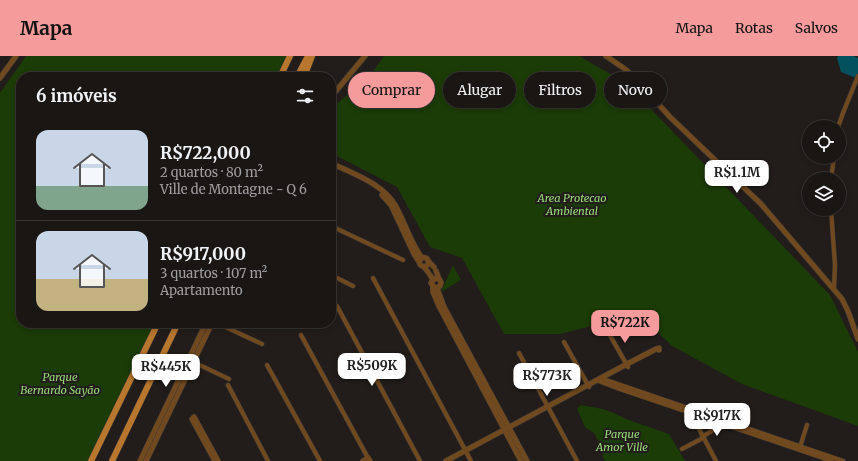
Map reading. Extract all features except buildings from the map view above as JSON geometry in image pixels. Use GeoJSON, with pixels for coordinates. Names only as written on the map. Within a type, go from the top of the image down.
{"type":"FeatureCollection","features":[{"type":"Feature","properties":{"kind":"main road"},"geometry":{"type":"LineString","coordinates":[[282,72],[290,56]]}},
{"type":"Feature","properties":{"kind":"main road"},"geometry":{"type":"LineString","coordinates":[[300,72],[308,56]]}},
{"type":"Feature","properties":{"kind":"main road"},"geometry":{"type":"LineString","coordinates":[[306,72],[313,56]]}},
{"type":"Feature","properties":{"kind":"main road"},"geometry":{"type":"LineString","coordinates":[[91,461],[156,328]]}},
{"type":"Feature","properties":{"kind":"main road"},"geometry":{"type":"LineString","coordinates":[[112,461],[176,328]]}},
{"type":"Feature","properties":{"kind":"street"},"geometry":{"type":"LineString","coordinates":[[0,78],[16,56]]}},
{"type":"Feature","properties":{"kind":"street"},"geometry":{"type":"LineString","coordinates":[[336,91],[365,56]]}},
{"type":"Feature","properties":{"kind":"street"},"geometry":{"type":"LineString","coordinates":[[606,56],[626,69],[670,117],[761,204],[834,288],[845,304],[858,339]]}},
{"type":"Feature","properties":{"kind":"street"},"geometry":{"type":"LineString","coordinates":[[840,120],[858,76]]}},
{"type":"Feature","properties":{"kind":"street"},"geometry":{"type":"LineString","coordinates":[[336,166],[359,177],[373,187],[388,202],[414,254],[420,260],[421,266],[426,265]]}},
{"type":"Feature","properties":{"kind":"street"},"geometry":{"type":"LineString","coordinates":[[832,216],[835,265],[834,288]]}},
{"type":"Feature","properties":{"kind":"street"},"geometry":{"type":"LineString","coordinates":[[336,228],[403,260]]}},
{"type":"Feature","properties":{"kind":"street"},"geometry":{"type":"LineString","coordinates":[[420,260],[425,258],[426,265],[441,281],[441,284],[435,287]]}},
{"type":"Feature","properties":{"kind":"street"},"geometry":{"type":"LineString","coordinates":[[433,274],[431,283],[435,287],[456,333],[507,430],[521,461]]}},
{"type":"Feature","properties":{"kind":"street"},"geometry":{"type":"LineString","coordinates":[[336,278],[353,286]]}},
{"type":"Feature","properties":{"kind":"street"},"geometry":{"type":"LineString","coordinates":[[373,278],[471,461]]}},
{"type":"Feature","properties":{"kind":"street"},"geometry":{"type":"LineString","coordinates":[[337,306],[420,461]]}},
{"type":"Feature","properties":{"kind":"street"},"geometry":{"type":"LineString","coordinates":[[191,361],[204,328]]}},
{"type":"Feature","properties":{"kind":"street"},"geometry":{"type":"LineString","coordinates":[[140,461],[209,328]]}},
{"type":"Feature","properties":{"kind":"street"},"geometry":{"type":"LineString","coordinates":[[228,328],[262,344]]}},
{"type":"Feature","properties":{"kind":"street"},"geometry":{"type":"LineString","coordinates":[[607,330],[627,365]]}},
{"type":"Feature","properties":{"kind":"street"},"geometry":{"type":"LineString","coordinates":[[301,335],[367,460]]}},
{"type":"Feature","properties":{"kind":"street"},"geometry":{"type":"LineString","coordinates":[[564,342],[588,386]]}},
{"type":"Feature","properties":{"kind":"street"},"geometry":{"type":"LineString","coordinates":[[446,461],[466,452],[657,349]]}},
{"type":"Feature","properties":{"kind":"street"},"geometry":{"type":"LineString","coordinates":[[519,353],[577,461]]}},
{"type":"Feature","properties":{"kind":"street"},"geometry":{"type":"LineString","coordinates":[[191,361],[229,379]]}},
{"type":"Feature","properties":{"kind":"street"},"geometry":{"type":"LineString","coordinates":[[267,365],[320,461]]}},
{"type":"Feature","properties":{"kind":"street"},"geometry":{"type":"LineString","coordinates":[[600,380],[724,423],[843,461]]}},
{"type":"Feature","properties":{"kind":"street"},"geometry":{"type":"LineString","coordinates":[[228,385],[268,461]]}},
{"type":"Feature","properties":{"kind":"street"},"geometry":{"type":"LineString","coordinates":[[689,411],[716,461]]}},
{"type":"Feature","properties":{"kind":"street"},"geometry":{"type":"LineString","coordinates":[[214,461],[192,419],[195,417],[218,461]]}},
{"type":"Feature","properties":{"kind":"street"},"geometry":{"type":"LineString","coordinates":[[682,449],[724,423]]}},
{"type":"Feature","properties":{"kind":"street"},"geometry":{"type":"LineString","coordinates":[[797,447],[807,425]]}},
{"type":"Feature","properties":{"kind":"street"},"geometry":{"type":"LineString","coordinates":[[146,461],[159,427]]}},
{"type":"Feature","properties":{"kind":"street"},"geometry":{"type":"LineString","coordinates":[[507,430],[527,461]]}},
{"type":"Feature","properties":{"kind":"street"},"geometry":{"type":"LineString","coordinates":[[797,447],[832,461]]}},
{"type":"Feature","properties":{"kind":"street"},"geometry":{"type":"LineString","coordinates":[[452,461],[466,452]]}},
{"type":"Feature","properties":{"kind":"green space","name":"Parque Bernardo Sayão"},"geometry":{"type":"Polygon","coordinates":[[[26,56],[290,56],[286,64],[281,67],[278,72],[16,72],[16,328],[153,328],[88,461],[0,461],[0,93],[26,56]]]}},
{"type":"Feature","properties":{"kind":"green space","name":"Area Protecao Ambiental"},"geometry":{"type":"Polygon","coordinates":[[[384,56],[579,56],[607,72],[604,72],[604,108],[650,108],[830,295],[858,352],[858,426],[742,384],[672,346],[639,314],[560,334],[504,334],[462,258],[430,247],[397,187],[336,156],[336,105],[348,94],[348,108],[435,108],[435,72],[373,72],[384,56]]]}},
{"type":"Feature","properties":{"kind":"green space"},"geometry":{"type":"Polygon","coordinates":[[[453,265],[461,280],[441,292],[453,265]]]}},
{"type":"Feature","properties":{"kind":"green space","name":"Parque Amor Ville"},"geometry":{"type":"Polygon","coordinates":[[[581,405],[603,409],[626,419],[669,434],[685,461],[605,461],[602,455],[605,453],[594,433],[585,427],[577,409],[581,405]]]}},
{"type":"Feature","properties":{"kind":"water"},"geometry":{"type":"Polygon","coordinates":[[[838,56],[854,56],[858,58],[858,74],[856,78],[841,72],[837,58],[838,56]]]}}]}
